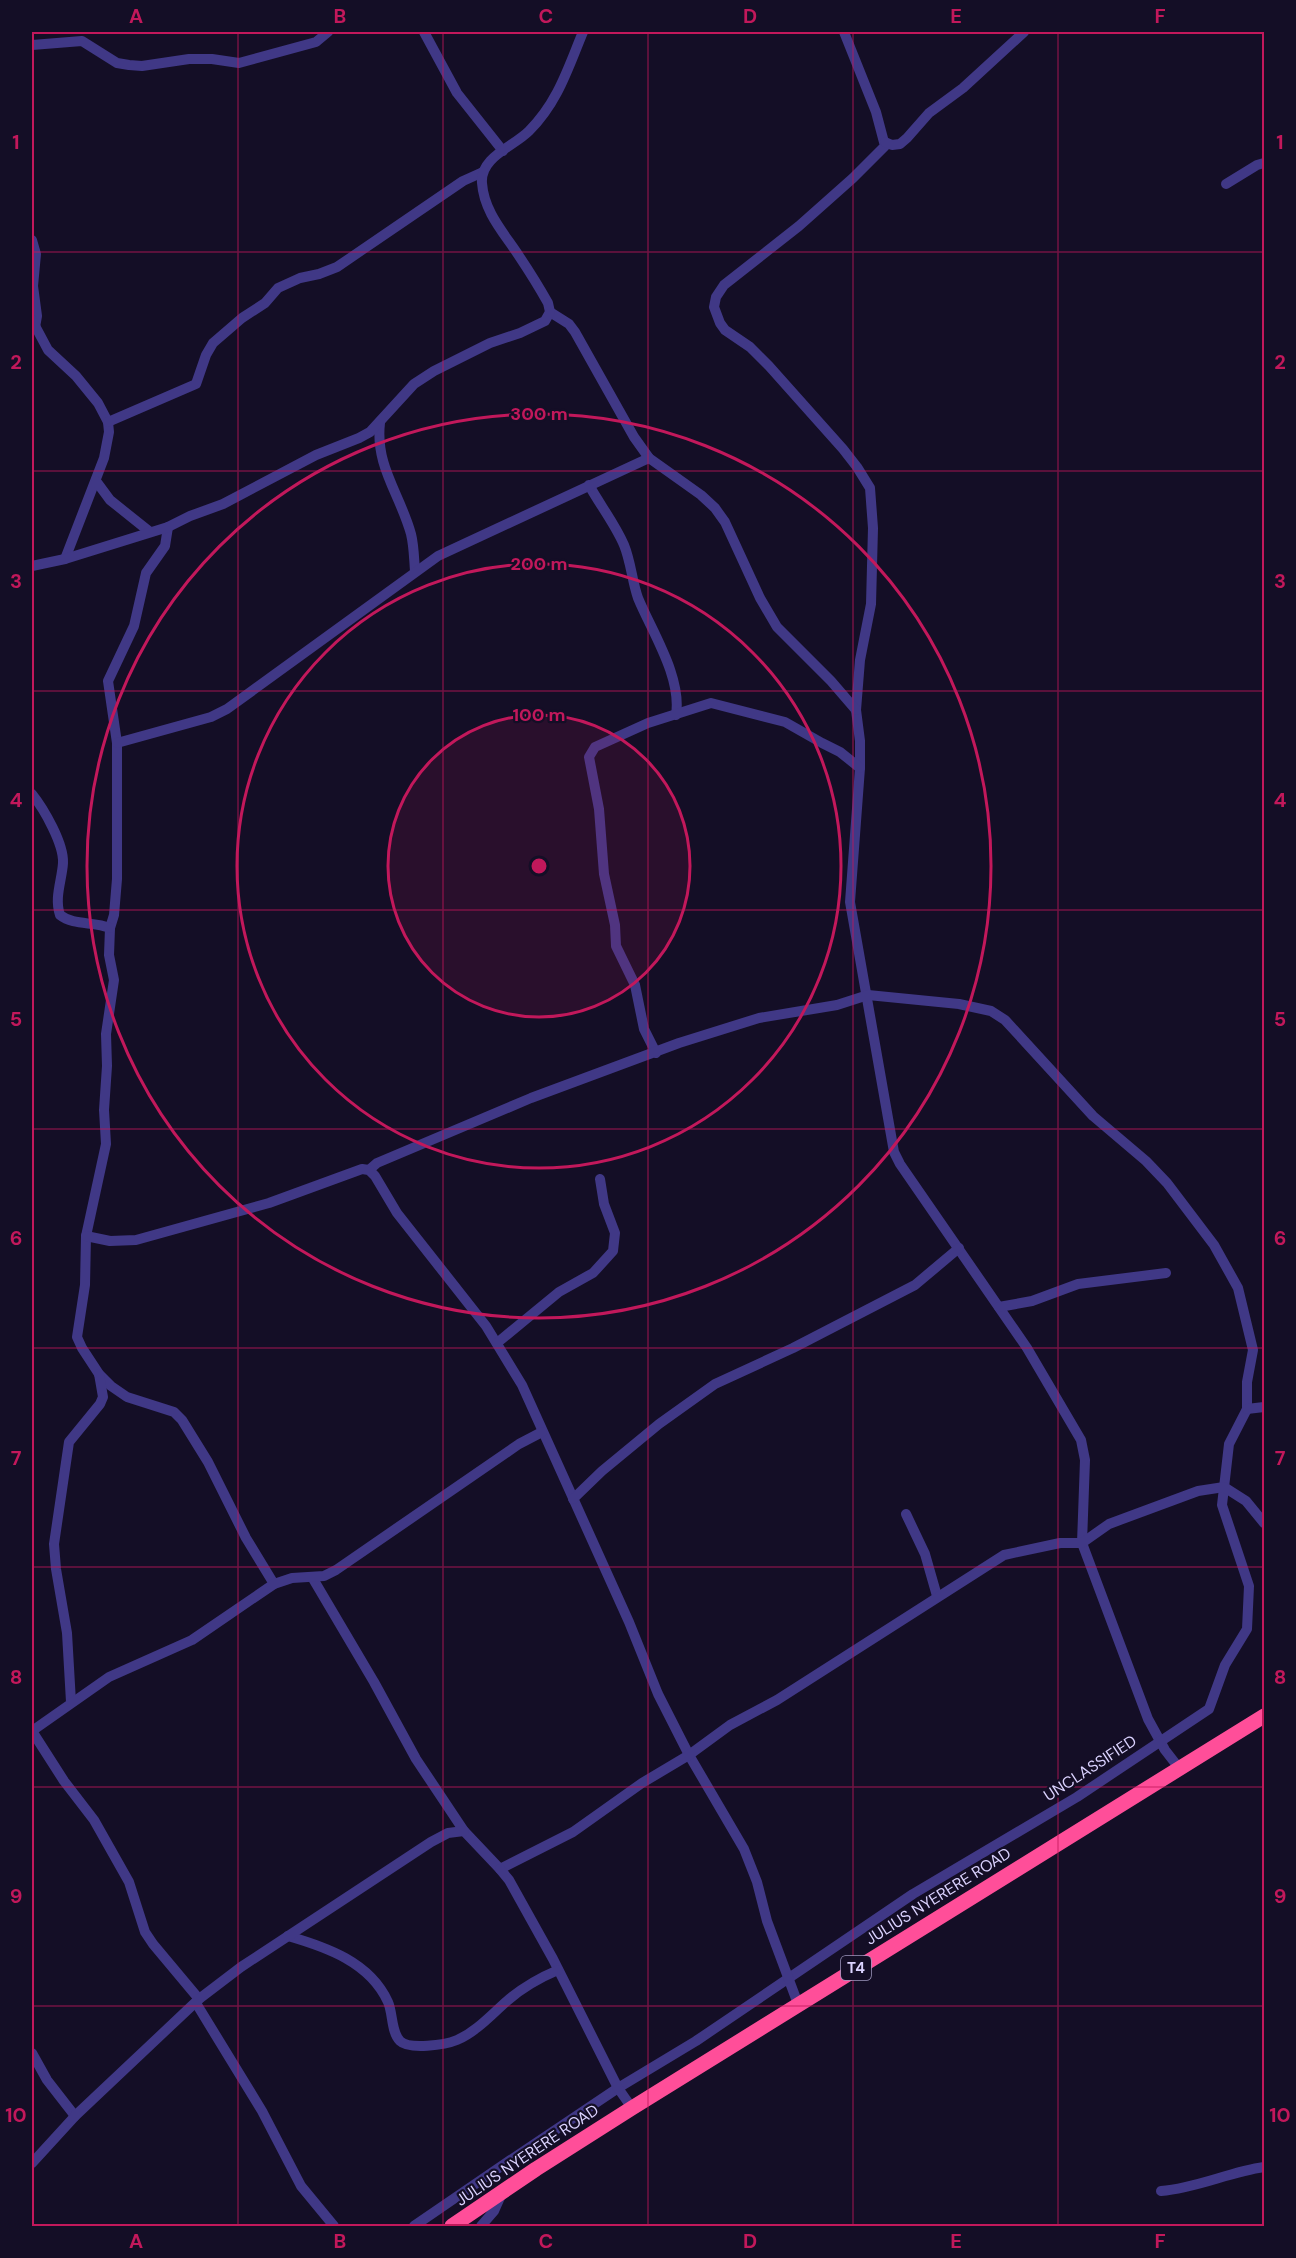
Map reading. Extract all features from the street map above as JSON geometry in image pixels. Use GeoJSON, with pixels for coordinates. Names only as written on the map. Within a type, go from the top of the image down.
{"type":"FeatureCollection","features":[{"type":"Feature","properties":{"kind":"highway","name":"JULIUS NYERERE ROAD"},"geometry":{"type":"LineString","coordinates":[[452,2226],[632,2108],[1264,1716]]}},
{"type":"Feature","properties":{"kind":"street"},"geometry":{"type":"LineString","coordinates":[[32,45],[82,41],[117,63],[135,66],[212,58],[239,63],[316,42],[328,32]]}},
{"type":"Feature","properties":{"kind":"street"},"geometry":{"type":"LineString","coordinates":[[424,32],[457,93],[503,151]]}},
{"type":"Feature","properties":{"kind":"street"},"geometry":{"type":"LineString","coordinates":[[32,566],[64,559],[168,527],[190,516],[224,504],[316,455],[370,432],[401,396],[434,371],[482,347],[545,321],[550,312],[548,303],[489,209],[482,182],[483,172],[487,164],[528,132],[549,107],[566,79],[583,32]]}},
{"type":"Feature","properties":{"kind":"street"},"geometry":{"type":"LineString","coordinates":[[844,32],[876,112],[885,142],[883,150],[799,226],[724,285],[716,297],[714,307],[725,330],[750,347],[769,366],[858,466],[870,488],[873,528],[871,604],[860,660],[856,710],[860,741],[860,768],[850,902],[894,1152],[1027,1348],[1081,1440],[1085,1460],[1082,1543],[1125,1664],[1148,1719],[1179,1768]]}},
{"type":"Feature","properties":{"kind":"street"},"geometry":{"type":"LineString","coordinates":[[885,142],[892,145],[900,144],[908,138],[929,113],[963,88],[1024,32]]}},
{"type":"Feature","properties":{"kind":"street"},"geometry":{"type":"LineString","coordinates":[[1226,184],[1264,163]]}},
{"type":"Feature","properties":{"kind":"street"},"geometry":{"type":"LineString","coordinates":[[108,422],[196,384],[206,355],[213,343],[265,303],[284,284],[337,267],[463,181],[483,172]]}},
{"type":"Feature","properties":{"kind":"street"},"geometry":{"type":"LineString","coordinates":[[32,240],[36,254],[33,286],[37,316],[33,323],[48,350],[76,376],[98,403],[108,422],[106,449],[96,481],[64,559]]}},
{"type":"Feature","properties":{"kind":"street"},"geometry":{"type":"LineString","coordinates":[[550,312],[568,324],[575,332],[634,437],[650,458],[715,508],[725,522],[760,598],[777,627],[816,665],[856,710]]}},
{"type":"Feature","properties":{"kind":"street"},"geometry":{"type":"LineString","coordinates":[[380,423],[379,448],[389,480],[411,531],[415,571]]}},
{"type":"Feature","properties":{"kind":"street"},"geometry":{"type":"LineString","coordinates":[[117,743],[211,717],[227,710],[438,555],[650,458]]}},
{"type":"Feature","properties":{"kind":"street"},"geometry":{"type":"LineString","coordinates":[[96,481],[110,500],[150,532]]}},
{"type":"Feature","properties":{"kind":"street"},"geometry":{"type":"LineString","coordinates":[[589,485],[623,544],[637,596],[662,650],[675,688],[678,702],[676,715]]}},
{"type":"Feature","properties":{"kind":"street"},"geometry":{"type":"LineString","coordinates":[[168,527],[165,546],[146,573],[134,626],[108,681],[117,743],[117,879],[114,915],[110,928],[109,955],[114,980],[106,1034],[107,1066],[104,1110],[106,1144],[86,1236],[85,1285],[77,1336],[99,1374],[111,1386],[127,1397],[174,1412],[182,1420],[208,1462],[246,1538],[274,1584]]}},
{"type":"Feature","properties":{"kind":"street"},"geometry":{"type":"LineString","coordinates":[[656,1053],[644,1029],[635,985],[616,946],[615,925],[604,874],[599,809],[589,757],[595,747],[648,723],[698,706],[711,704],[785,722],[840,752],[860,768]]}},
{"type":"Feature","properties":{"kind":"street"},"geometry":{"type":"LineString","coordinates":[[32,794],[55,832],[61,848],[63,862],[59,883],[60,915],[69,921],[89,922],[110,928]]}},
{"type":"Feature","properties":{"kind":"street"},"geometry":{"type":"LineString","coordinates":[[86,1236],[110,1241],[136,1240],[204,1223],[269,1203],[354,1172],[369,1170],[377,1163],[531,1098],[759,1018],[837,1005],[868,995],[959,1004],[991,1011],[1005,1020],[1093,1116],[1146,1161],[1167,1184],[1214,1245],[1238,1288],[1253,1350],[1247,1382],[1247,1409],[1264,1407]]}},
{"type":"Feature","properties":{"kind":"street"},"geometry":{"type":"LineString","coordinates":[[369,1170],[415,1238],[497,1343],[522,1385],[629,1622],[658,1694],[689,1755],[744,1849],[757,1882],[767,1921],[798,2004]]}},
{"type":"Feature","properties":{"kind":"street"},"geometry":{"type":"LineString","coordinates":[[497,1343],[559,1292],[593,1273],[612,1251],[615,1233],[604,1204],[600,1179]]}},
{"type":"Feature","properties":{"kind":"street"},"geometry":{"type":"LineString","coordinates":[[573,1499],[602,1471],[659,1424],[715,1384],[793,1348],[915,1285],[959,1248]]}},
{"type":"Feature","properties":{"kind":"street"},"geometry":{"type":"LineString","coordinates":[[999,1307],[1032,1301],[1087,1282],[1166,1273]]}},
{"type":"Feature","properties":{"kind":"street"},"geometry":{"type":"LineString","coordinates":[[71,1702],[67,1633],[54,1544],[69,1443],[100,1404],[103,1396],[99,1374]]}},
{"type":"Feature","properties":{"kind":"street","name":"UNCLASSIFIED"},"geometry":{"type":"LineString","coordinates":[[414,2226],[618,2088],[696,2041],[913,1894],[1077,1797],[1209,1709],[1225,1665],[1247,1629],[1249,1586],[1222,1504],[1229,1444],[1247,1409]]}},
{"type":"Feature","properties":{"kind":"street"},"geometry":{"type":"LineString","coordinates":[[334,2226],[302,2186],[262,2111],[198,2001],[145,1932],[129,1882],[123,1871],[94,1820],[64,1781],[32,1731],[109,1677],[192,1640],[274,1584],[292,1578],[324,1576],[336,1570],[519,1444],[542,1432]]}},
{"type":"Feature","properties":{"kind":"street"},"geometry":{"type":"LineString","coordinates":[[500,1869],[573,1832],[730,1725],[777,1700],[1004,1555],[1060,1544],[1082,1543],[1109,1524],[1198,1491],[1224,1487],[1246,1501],[1264,1523]]}},
{"type":"Feature","properties":{"kind":"street"},"geometry":{"type":"LineString","coordinates":[[906,1514],[925,1554],[937,1596]]}},
{"type":"Feature","properties":{"kind":"street"},"geometry":{"type":"LineString","coordinates":[[312,1577],[416,1759],[464,1831],[508,1880],[558,1970],[618,2088],[632,2108]]}},
{"type":"Feature","properties":{"kind":"street"},"geometry":{"type":"LineString","coordinates":[[32,2163],[75,2116],[198,2001],[241,1967],[448,1833],[453,1829],[457,1819]]}},
{"type":"Feature","properties":{"kind":"street"},"geometry":{"type":"LineString","coordinates":[[448,1833],[464,1831]]}},
{"type":"Feature","properties":{"kind":"street"},"geometry":{"type":"LineString","coordinates":[[288,1936],[327,1948],[363,1970],[384,1993],[400,2042],[413,2046],[455,2041],[468,2034],[523,1988],[558,1970]]}},
{"type":"Feature","properties":{"kind":"street"},"geometry":{"type":"LineString","coordinates":[[32,2053],[47,2080],[75,2116]]}},
{"type":"Feature","properties":{"kind":"street"},"geometry":{"type":"LineString","coordinates":[[1161,2191],[1181,2189],[1238,2171],[1264,2167]]}},
{"type":"Feature","properties":{"kind":"street"},"geometry":{"type":"LineString","coordinates":[[481,2226],[494,2211],[504,2190]]}}]}
